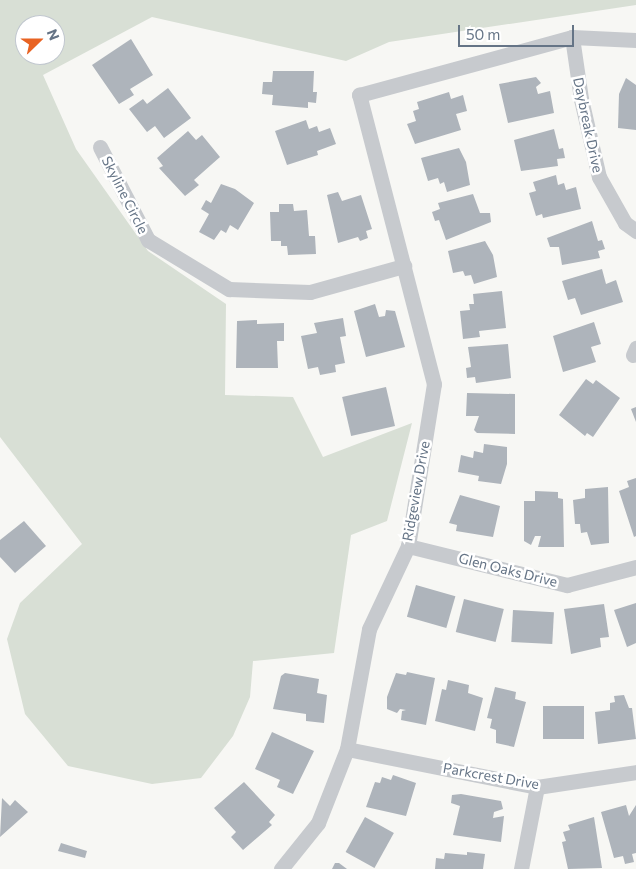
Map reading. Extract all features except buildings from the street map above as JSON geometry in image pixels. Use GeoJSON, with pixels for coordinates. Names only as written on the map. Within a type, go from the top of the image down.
{"type":"FeatureCollection","features":[{"type":"Feature","properties":{"kind":"street"},"geometry":{"type":"LineString","coordinates":[[572,37],[636,40]]}},
{"type":"Feature","properties":{"kind":"street","name":"Ridgeview Drive"},"geometry":{"type":"LineString","coordinates":[[281,869],[318,823],[348,749],[368,629],[408,546],[434,384],[359,95],[572,37]]}},
{"type":"Feature","properties":{"kind":"street","name":"Daybreak Drive"},"geometry":{"type":"LineString","coordinates":[[572,37],[581,99],[599,178],[625,223],[636,231]]}},
{"type":"Feature","properties":{"kind":"street","name":"Skyline Circle"},"geometry":{"type":"LineString","coordinates":[[100,148],[148,240],[229,289],[310,292],[404,266]]}},
{"type":"Feature","properties":{"kind":"street","name":"Glen Oaks Drive"},"geometry":{"type":"LineString","coordinates":[[408,546],[567,585],[636,567]]}},
{"type":"Feature","properties":{"kind":"street","name":"Parkcrest Drive"},"geometry":{"type":"LineString","coordinates":[[348,749],[537,787],[636,772]]}},
{"type":"Feature","properties":{"kind":"street"},"geometry":{"type":"LineString","coordinates":[[521,869],[537,787]]}},
{"type":"Feature","properties":{"kind":"shaded area"},"geometry":{"type":"Polygon","coordinates":[[[0,0],[636,0],[636,5],[389,42],[346,61],[152,17],[65,63],[65,15],[15,15],[15,65],[62,65],[43,75],[76,149],[148,251],[226,304],[225,395],[293,397],[323,457],[412,423],[387,521],[351,535],[334,653],[253,661],[250,697],[233,736],[201,778],[152,784],[68,766],[25,714],[7,639],[20,603],[82,544],[0,437],[0,0]]]}}]}
